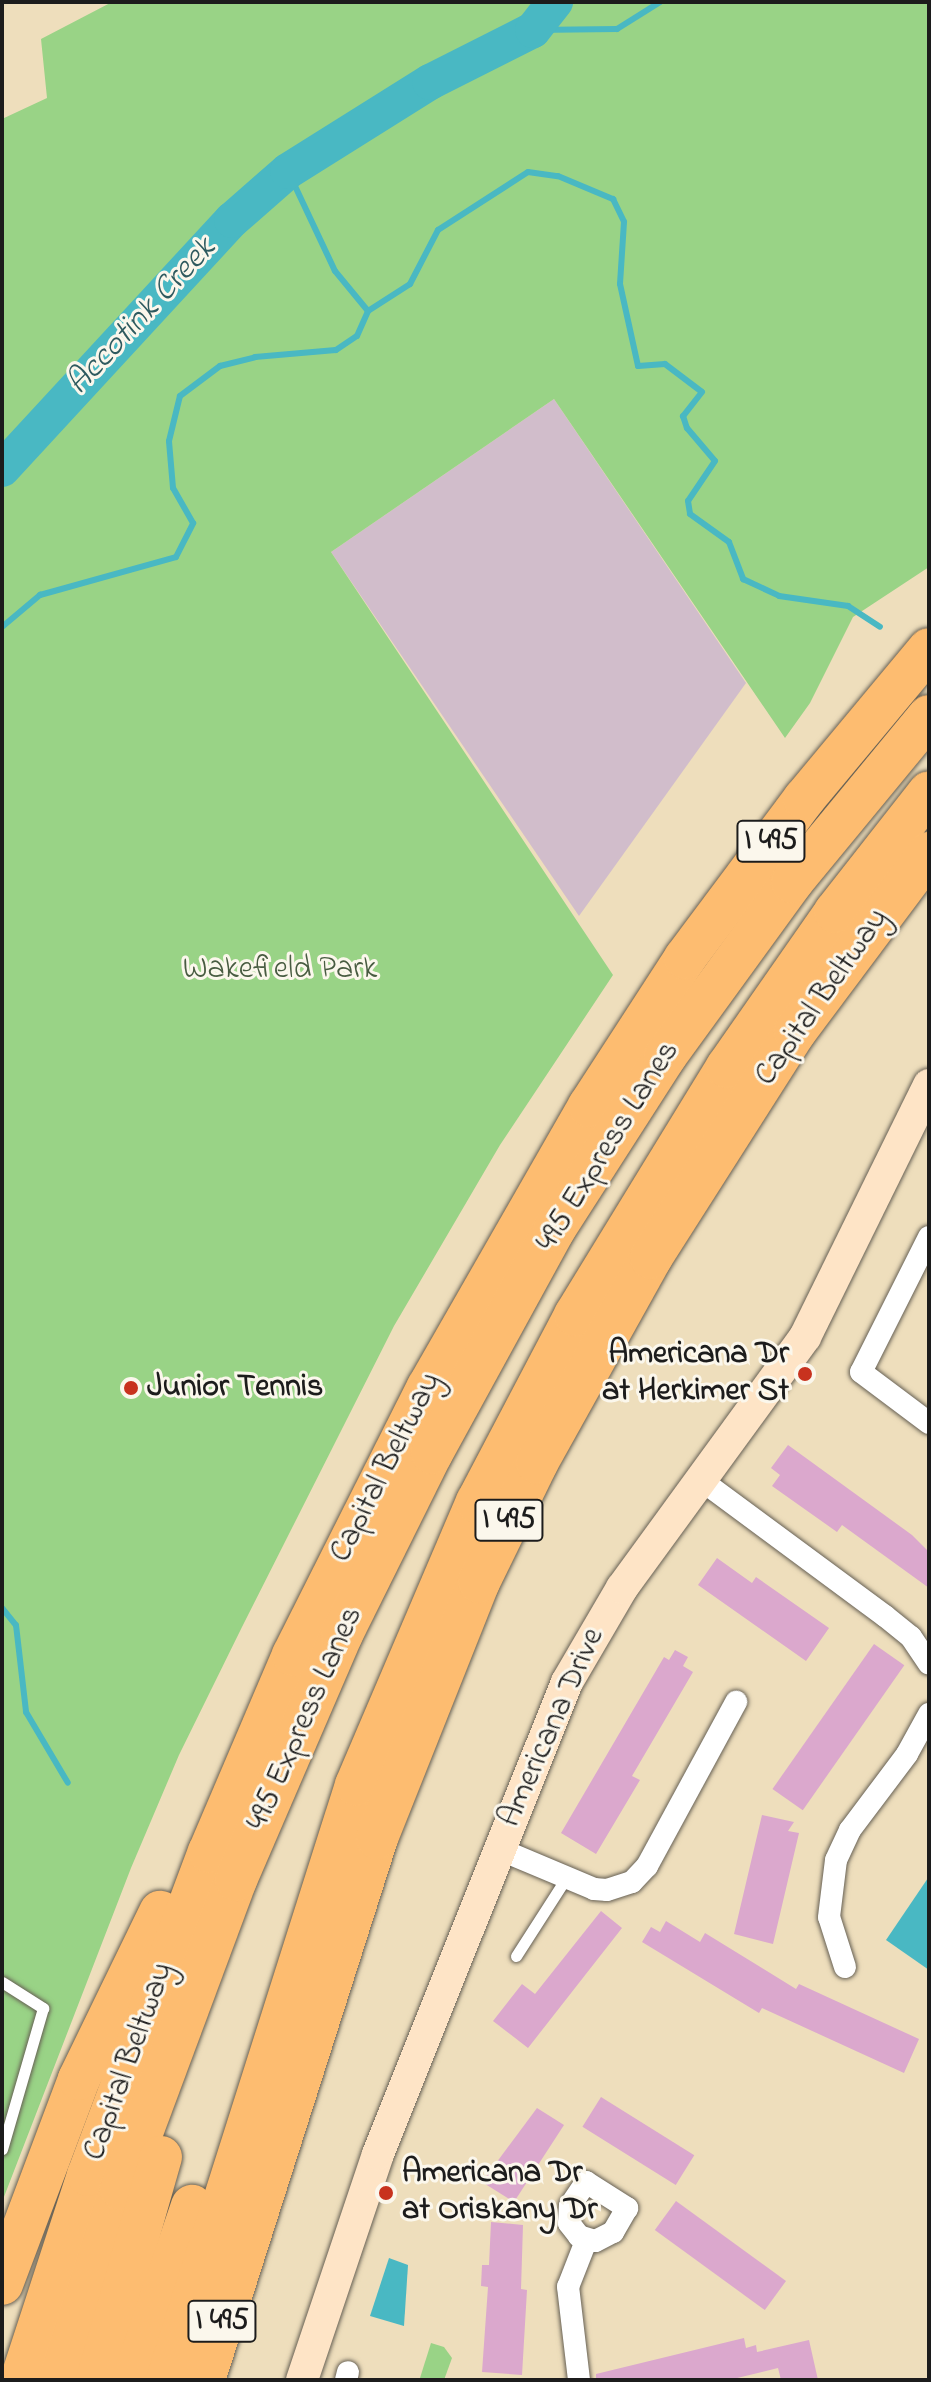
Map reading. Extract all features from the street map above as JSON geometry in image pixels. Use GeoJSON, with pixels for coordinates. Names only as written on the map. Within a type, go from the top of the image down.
{"type":"FeatureCollection","features":[{"type":"Feature","properties":{"kind":"highway","name":"Capital Beltway"},"geometry":{"type":"LineString","coordinates":[[21,2380],[144,2018],[293,1655],[450,1344],[620,1057],[738,884],[929,649]]}},
{"type":"Feature","properties":{"kind":"highway","name":"495 Express Lanes"},"geometry":{"type":"LineString","coordinates":[[60,2380],[178,2029],[265,1809],[342,1634],[432,1453],[598,1158],[732,961],[929,716]]}},
{"type":"Feature","properties":{"kind":"highway","name":"495 Express Lanes"},"geometry":{"type":"LineString","coordinates":[[167,2380],[280,2011],[356,1785],[404,1665],[500,1455],[606,1263],[778,991],[929,792]]}},
{"type":"Feature","properties":{"kind":"highway","name":"Capital Beltway"},"geometry":{"type":"LineString","coordinates":[[204,2380],[377,1838],[479,1582],[537,1463],[651,1258],[795,1032],[929,853]]}},
{"type":"Feature","properties":{"kind":"highway"},"geometry":{"type":"LineString","coordinates":[[97,2380],[178,2104],[342,1634]]}},
{"type":"Feature","properties":{"kind":"highway"},"geometry":{"type":"LineString","coordinates":[[2,2284],[97,2037],[293,1655]]}},
{"type":"Feature","properties":{"kind":"highway"},"geometry":{"type":"LineString","coordinates":[[133,2380],[295,1917],[404,1665]]}},
{"type":"Feature","properties":{"kind":"street","name":"Americana Drive"},"geometry":{"type":"LineString","coordinates":[[302,2380],[378,2154],[556,1707],[592,1634],[805,1337],[929,1085]]}},
{"type":"Feature","properties":{"kind":"street"},"geometry":{"type":"LineString","coordinates":[[929,1237],[861,1372],[929,1423]]}},
{"type":"Feature","properties":{"kind":"street"},"geometry":{"type":"LineString","coordinates":[[701,1480],[885,1616],[927,1658]]}},
{"type":"Feature","properties":{"kind":"street"},"geometry":{"type":"LineString","coordinates":[[499,1849],[566,1878],[607,1890],[641,1874],[736,1702]]}},
{"type":"Feature","properties":{"kind":"street"},"geometry":{"type":"LineString","coordinates":[[845,1967],[829,1917],[836,1860],[850,1830],[929,1715]]}},
{"type":"Feature","properties":{"kind":"street"},"geometry":{"type":"LineString","coordinates":[[579,2380],[568,2287],[586,2241]]}},
{"type":"Feature","properties":{"kind":"lane"},"geometry":{"type":"LineString","coordinates":[[516,1956],[566,1878]]}},
{"type":"Feature","properties":{"kind":"lane"},"geometry":{"type":"LineString","coordinates":[[2,1982],[43,2008],[2,2149]]}},
{"type":"Feature","properties":{"kind":"shaded area"},"geometry":{"type":"Polygon","coordinates":[[[554,399],[746,683],[579,916],[331,552],[554,399]]]}},
{"type":"Feature","properties":{"kind":"green space","name":"Wakefield Park"},"geometry":{"type":"Polygon","coordinates":[[[112,2],[929,2],[929,567],[853,617],[810,703],[785,738],[554,399],[331,552],[613,975],[500,1145],[394,1326],[242,1627],[179,1755],[131,1868],[2,2202],[2,119],[47,98],[41,39],[112,2]]]}},
{"type":"Feature","properties":{"kind":"green space"},"geometry":{"type":"Polygon","coordinates":[[[431,2343],[444,2347],[452,2358],[444,2380],[420,2378],[431,2343]]]}},
{"type":"Feature","properties":{"kind":"water"},"geometry":{"type":"Polygon","coordinates":[[[929,1878],[929,1970],[886,1940],[929,1878]]]}},
{"type":"Feature","properties":{"kind":"water"},"geometry":{"type":"Polygon","coordinates":[[[389,2258],[408,2265],[404,2326],[370,2316],[389,2258]]]}},
{"type":"Feature","properties":{"kind":"building"},"geometry":{"type":"Polygon","coordinates":[[[788,1445],[912,1535],[929,1552],[929,1588],[842,1525],[837,1532],[772,1486],[780,1475],[771,1468],[788,1445]]]}},
{"type":"Feature","properties":{"kind":"building"},"geometry":{"type":"Polygon","coordinates":[[[717,1558],[752,1583],[756,1577],[829,1628],[806,1661],[698,1585],[717,1558]]]}},
{"type":"Feature","properties":{"kind":"building"},"geometry":{"type":"Polygon","coordinates":[[[874,1644],[904,1665],[803,1810],[772,1789],[874,1644]]]}},
{"type":"Feature","properties":{"kind":"building"},"geometry":{"type":"Polygon","coordinates":[[[675,1650],[688,1657],[683,1666],[693,1672],[632,1776],[640,1780],[596,1854],[561,1833],[664,1657],[669,1660],[675,1650]]]}},
{"type":"Feature","properties":{"kind":"building"},"geometry":{"type":"Polygon","coordinates":[[[762,1815],[794,1822],[788,1831],[799,1833],[773,1944],[734,1934],[762,1815]]]}},
{"type":"Feature","properties":{"kind":"building"},"geometry":{"type":"Polygon","coordinates":[[[601,1911],[622,1928],[528,2048],[493,2021],[522,1984],[535,1994],[601,1911]]]}},
{"type":"Feature","properties":{"kind":"building"},"geometry":{"type":"Polygon","coordinates":[[[666,1921],[700,1942],[705,1933],[796,1989],[799,1984],[919,2039],[904,2073],[762,2008],[759,2013],[642,1942],[651,1927],[660,1932],[666,1921]]]}},
{"type":"Feature","properties":{"kind":"building"},"geometry":{"type":"Polygon","coordinates":[[[601,2097],[694,2155],[676,2185],[582,2127],[601,2097]]]}},
{"type":"Feature","properties":{"kind":"building"},"geometry":{"type":"Polygon","coordinates":[[[537,2108],[564,2125],[514,2202],[482,2182],[537,2108]]]}},
{"type":"Feature","properties":{"kind":"building"},"geometry":{"type":"Polygon","coordinates":[[[676,2201],[786,2281],[765,2310],[655,2230],[676,2201]]]}},
{"type":"Feature","properties":{"kind":"building"},"geometry":{"type":"Polygon","coordinates":[[[491,2222],[523,2225],[521,2289],[527,2290],[522,2375],[482,2372],[488,2287],[481,2286],[482,2265],[489,2265],[491,2222]]]}},
{"type":"Feature","properties":{"kind":"building"},"geometry":{"type":"Polygon","coordinates":[[[744,2338],[746,2348],[756,2345],[757,2352],[809,2340],[818,2380],[781,2380],[778,2368],[729,2380],[596,2380],[596,2374],[744,2338]]]}},
{"type":"Feature","properties":{"kind":"waterway","name":"Accotink Creek"},"geometry":{"type":"LineString","coordinates":[[2,469],[232,220],[288,171],[430,82],[533,30],[555,2]]}},
{"type":"Feature","properties":{"kind":"waterway"},"geometry":{"type":"LineString","coordinates":[[533,30],[617,29],[660,2]]}},
{"type":"Feature","properties":{"kind":"waterway","name":"Accotink Creek"},"geometry":{"type":"LineString","coordinates":[[2,627],[40,595],[176,557],[193,523],[173,488],[169,441],[180,396],[220,366],[255,357],[336,350],[357,336],[368,311],[335,271],[288,171]]}},
{"type":"Feature","properties":{"kind":"waterway"},"geometry":{"type":"LineString","coordinates":[[368,311],[410,284],[438,230],[528,172],[558,176],[613,199],[624,222],[620,284],[638,366],[665,364],[702,392],[683,416],[687,428],[715,461],[688,501],[690,514],[729,542],[743,579],[779,596],[848,606],[880,627]]}},
{"type":"Feature","properties":{"kind":"waterway"},"geometry":{"type":"LineString","coordinates":[[2,1608],[16,1625],[26,1712],[68,1783]]}},
{"type":"Feature","properties":{"kind":"place","name":"Americana Dr at Herkimer St"},"geometry":{"type":"Point","coordinates":[805,1374]}},
{"type":"Feature","properties":{"kind":"place","name":"Junior Tennis"},"geometry":{"type":"Point","coordinates":[131,1388]}},
{"type":"Feature","properties":{"kind":"place","name":"Americana Dr at Oriskany Dr"},"geometry":{"type":"Point","coordinates":[386,2193]}}]}
